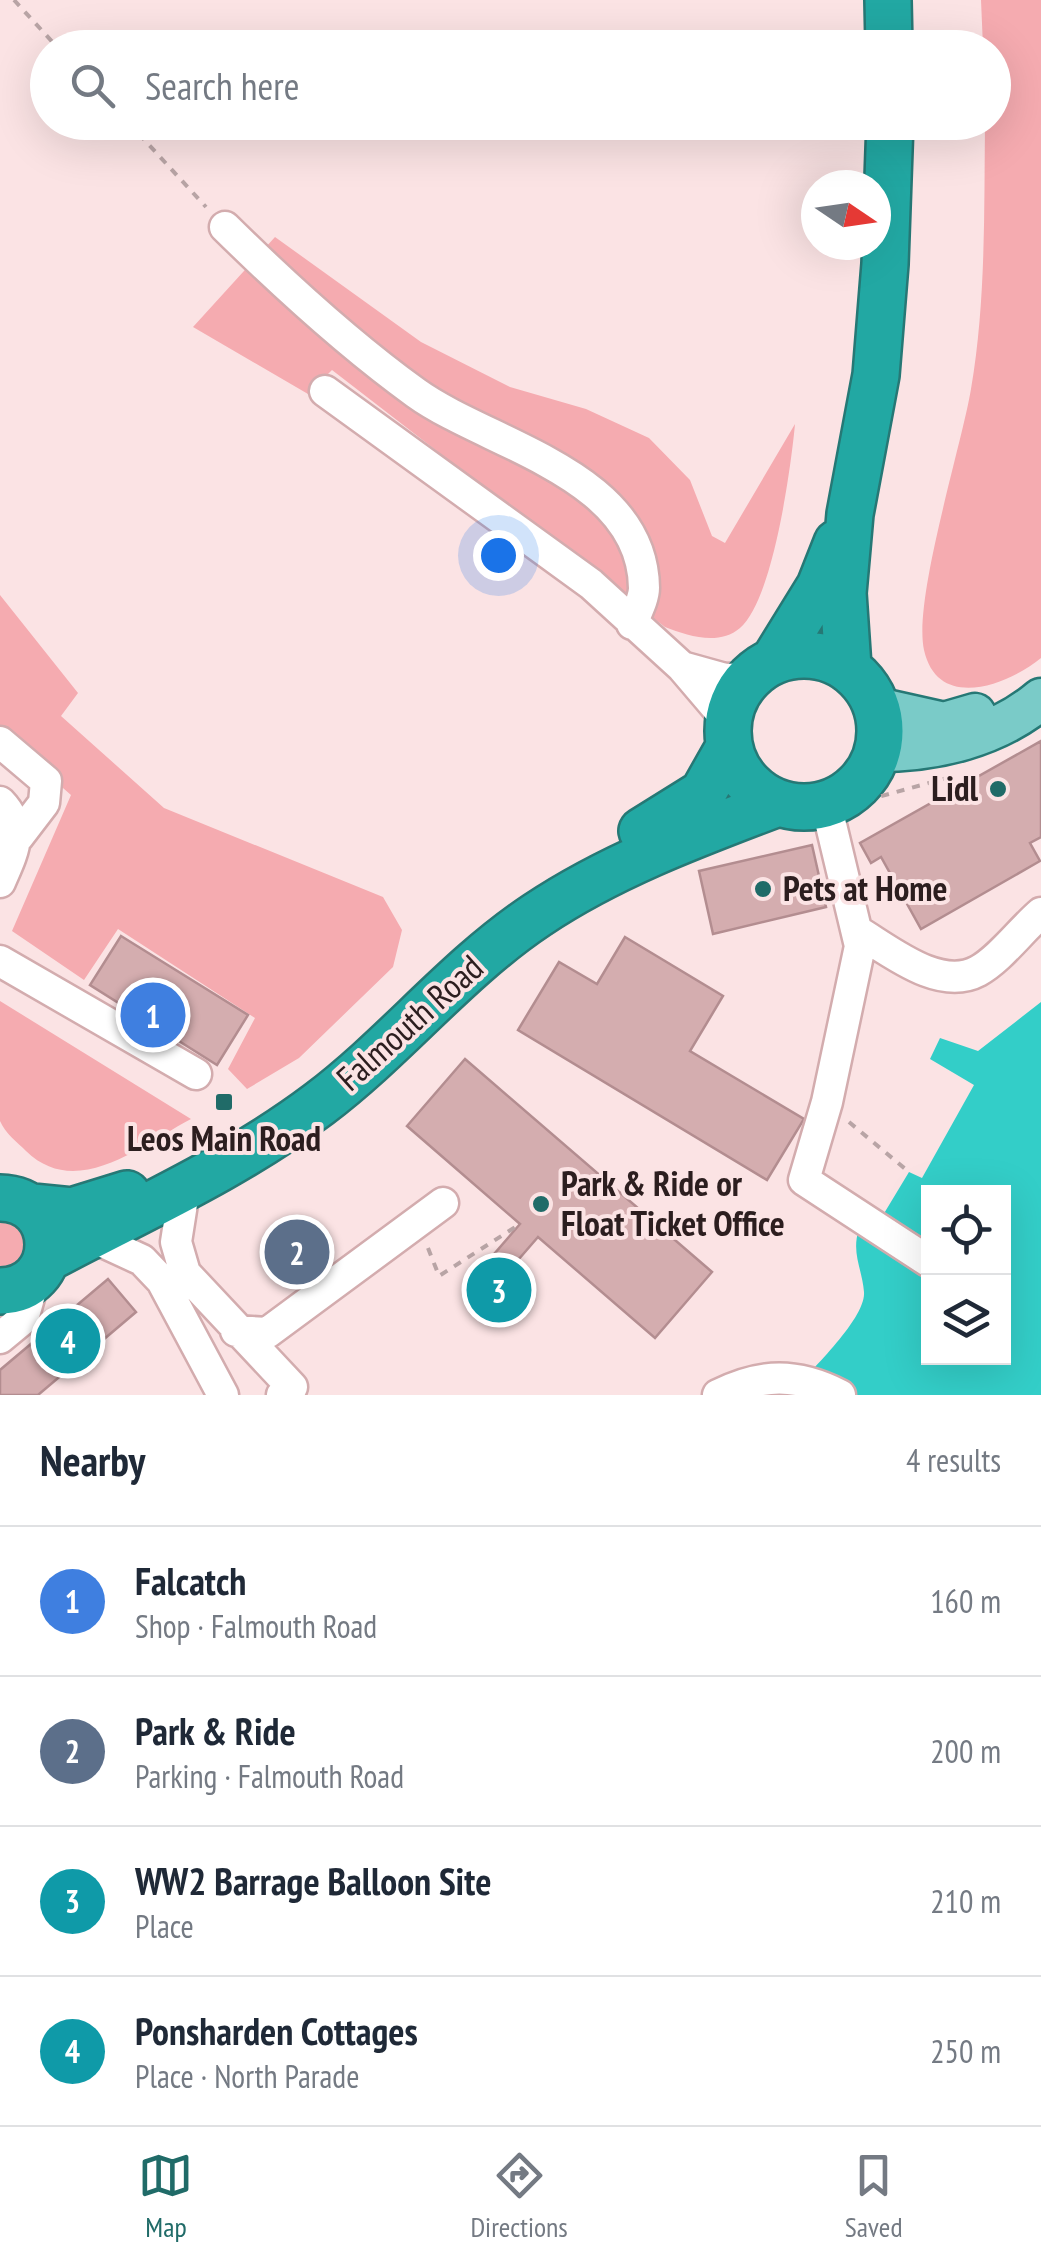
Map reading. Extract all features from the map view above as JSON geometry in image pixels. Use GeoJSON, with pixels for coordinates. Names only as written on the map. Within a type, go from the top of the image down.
{"type":"FeatureCollection","features":[{"type":"Feature","properties":{"kind":"highway"},"geometry":{"type":"LineString","coordinates":[[888,0],[889,30]]}},
{"type":"Feature","properties":{"kind":"highway"},"geometry":{"type":"LineString","coordinates":[[848,667],[843,593],[850,514],[876,375],[889,140]]}},
{"type":"Feature","properties":{"kind":"highway","name":"Falmouth Road"},"geometry":{"type":"LineString","coordinates":[[16,1202],[72,1211],[152,1184],[227,1140],[376,1022],[461,939],[533,888],[684,809],[702,793],[728,734],[735,698],[762,669],[820,586],[850,514]]}},
{"type":"Feature","properties":{"kind":"highway"},"geometry":{"type":"LineString","coordinates":[[762,669],[800,654],[825,656],[848,667],[866,685],[878,730],[866,776],[846,795],[826,804]]}},
{"type":"Feature","properties":{"kind":"highway"},"geometry":{"type":"LineString","coordinates":[[728,734],[747,781],[778,803]]}},
{"type":"Feature","properties":{"kind":"highway","name":"Falmouth Road"},"geometry":{"type":"LineString","coordinates":[[27,1277],[90,1236],[246,1156],[391,1045],[465,971],[536,915],[689,836],[778,803],[802,808],[826,804]]}},
{"type":"Feature","properties":{"kind":"highway","name":"Falmouth Road"},"geometry":{"type":"LineString","coordinates":[[16,1202],[48,1230],[27,1277]]}},
{"type":"Feature","properties":{"kind":"main road"},"geometry":{"type":"LineString","coordinates":[[878,730],[970,717],[1041,685]]}},
{"type":"Feature","properties":{"kind":"main road"},"geometry":{"type":"LineString","coordinates":[[878,730],[972,739],[1041,698]]}},
{"type":"Feature","properties":{"kind":"street"},"geometry":{"type":"LineString","coordinates":[[225,227],[293,293],[415,392],[460,422],[528,449],[580,480],[620,522],[639,560],[644,591],[632,624]]}},
{"type":"Feature","properties":{"kind":"street"},"geometry":{"type":"LineString","coordinates":[[325,391],[591,584],[682,667],[728,734]]}},
{"type":"Feature","properties":{"kind":"street"},"geometry":{"type":"LineString","coordinates":[[682,667],[725,679],[762,669]]}},
{"type":"Feature","properties":{"kind":"street"},"geometry":{"type":"LineString","coordinates":[[0,742],[46,781],[44,803],[7,815],[0,882]]}},
{"type":"Feature","properties":{"kind":"street"},"geometry":{"type":"LineString","coordinates":[[826,804],[860,946],[826,1102],[804,1180],[921,1257]]}},
{"type":"Feature","properties":{"kind":"street"},"geometry":{"type":"LineString","coordinates":[[857,930],[933,973],[958,978],[980,970],[1041,913]]}},
{"type":"Feature","properties":{"kind":"street"},"geometry":{"type":"LineString","coordinates":[[0,961],[196,1074]]}},
{"type":"Feature","properties":{"kind":"street"},"geometry":{"type":"LineString","coordinates":[[184,1191],[176,1242],[184,1273],[293,1392]]}},
{"type":"Feature","properties":{"kind":"street"},"geometry":{"type":"LineString","coordinates":[[236,1332],[267,1332],[443,1202]]}},
{"type":"Feature","properties":{"kind":"street"},"geometry":{"type":"LineString","coordinates":[[90,1236],[142,1260],[162,1281],[223,1395]]}},
{"type":"Feature","properties":{"kind":"street"},"geometry":{"type":"LineString","coordinates":[[0,1338],[23,1319],[27,1277]]}},
{"type":"Feature","properties":{"kind":"street"},"geometry":{"type":"LineString","coordinates":[[718,1395],[740,1384],[776,1376],[811,1380],[840,1395]]}},
{"type":"Feature","properties":{"kind":"path"},"geometry":{"type":"LineString","coordinates":[[14,0],[42,30]]}},
{"type":"Feature","properties":{"kind":"path"},"geometry":{"type":"LineString","coordinates":[[145,140],[225,227]]}},
{"type":"Feature","properties":{"kind":"path"},"geometry":{"type":"LineString","coordinates":[[826,1102],[910,1172]]}},
{"type":"Feature","properties":{"kind":"path"},"geometry":{"type":"LineString","coordinates":[[416,1220],[439,1276],[520,1224]]}},
{"type":"Feature","properties":{"kind":"shaded area"},"geometry":{"type":"Polygon","coordinates":[[[981,0],[1041,0],[1041,658],[993,684],[958,687],[944,681],[932,669],[924,650],[922,627],[931,561],[971,389],[983,256],[985,140],[1011,140],[1011,30],[982,30],[981,0]]]}},
{"type":"Feature","properties":{"kind":"shaded area"},"geometry":{"type":"Polygon","coordinates":[[[275,237],[421,342],[510,387],[586,409],[649,438],[690,480],[712,536],[725,543],[795,424],[785,500],[771,563],[752,613],[740,628],[713,638],[665,627],[332,370],[308,394],[193,327],[275,237]]]}},
{"type":"Feature","properties":{"kind":"shaded area"},"geometry":{"type":"Polygon","coordinates":[[[0,595],[78,693],[61,716],[164,808],[383,897],[402,930],[393,967],[299,1058],[247,1089],[228,1069],[255,1018],[118,929],[84,980],[12,931],[71,795],[0,733],[0,595]]]}},
{"type":"Feature","properties":{"kind":"shaded area"},"geometry":{"type":"Polygon","coordinates":[[[0,1001],[191,1119],[110,1163],[67,1171],[46,1165],[15,1141],[0,1121],[0,1001]]]}},
{"type":"Feature","properties":{"kind":"shaded area"},"geometry":{"type":"Polygon","coordinates":[[[0,1217],[19,1221],[30,1245],[15,1266],[0,1269],[0,1217]]]}},
{"type":"Feature","properties":{"kind":"water"},"geometry":{"type":"Polygon","coordinates":[[[1041,1002],[1041,1395],[789,1395],[846,1331],[862,1303],[864,1292],[856,1246],[859,1229],[877,1225],[909,1172],[922,1178],[974,1085],[930,1059],[940,1038],[978,1051],[1041,1002]]]}},
{"type":"Feature","properties":{"kind":"building","name":"Lidl"},"geometry":{"type":"Polygon","coordinates":[[[1041,741],[1041,837],[1030,843],[1040,861],[921,929],[881,857],[871,863],[860,843],[1041,741]]]}},
{"type":"Feature","properties":{"kind":"building","name":"Pets at Home"},"geometry":{"type":"Polygon","coordinates":[[[812,845],[826,907],[713,934],[699,871],[812,845]]]}},
{"type":"Feature","properties":{"kind":"building"},"geometry":{"type":"Polygon","coordinates":[[[121,936],[248,1015],[217,1065],[90,985],[121,936]]]}},
{"type":"Feature","properties":{"kind":"building"},"geometry":{"type":"Polygon","coordinates":[[[625,937],[723,996],[690,1051],[804,1119],[767,1180],[518,1030],[559,962],[597,984],[625,937]]]}},
{"type":"Feature","properties":{"kind":"building"},"geometry":{"type":"Polygon","coordinates":[[[465,1059],[712,1272],[655,1338],[538,1237],[492,1290],[475,1276],[520,1224],[407,1126],[465,1059]]]}},
{"type":"Feature","properties":{"kind":"building"},"geometry":{"type":"Polygon","coordinates":[[[108,1279],[136,1312],[38,1395],[0,1395],[0,1370],[108,1279]]]}},
{"type":"Feature","properties":{"kind":"place","name":"Lidl"},"geometry":{"type":"Point","coordinates":[998,789]}},
{"type":"Feature","properties":{"kind":"place","name":"Pets at Home"},"geometry":{"type":"Point","coordinates":[763,889]}},
{"type":"Feature","properties":{"kind":"place","name":"Falcatch"},"geometry":{"type":"Point","coordinates":[153,1015]}},
{"type":"Feature","properties":{"kind":"place","name":"Leos Main Road"},"geometry":{"type":"Point","coordinates":[224,1102]}},
{"type":"Feature","properties":{"kind":"place","name":"Park & Ride or Float Ticket Office"},"geometry":{"type":"Point","coordinates":[541,1204]}},
{"type":"Feature","properties":{"kind":"place","name":"Park & Ride"},"geometry":{"type":"Point","coordinates":[297,1252]}},
{"type":"Feature","properties":{"kind":"place","name":"WW2 Barrage Balloon Site"},"geometry":{"type":"Point","coordinates":[499,1290]}},
{"type":"Feature","properties":{"kind":"place","name":"Ponsharden Cottages"},"geometry":{"type":"Point","coordinates":[68,1341]}}]}
